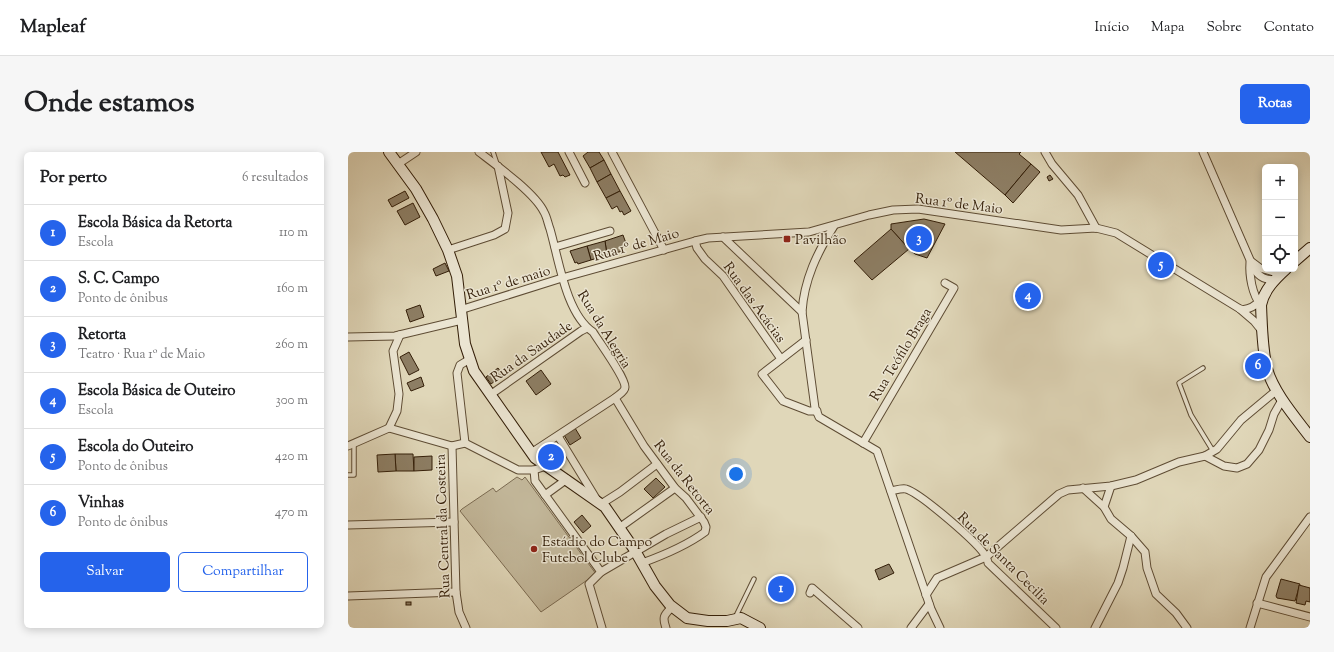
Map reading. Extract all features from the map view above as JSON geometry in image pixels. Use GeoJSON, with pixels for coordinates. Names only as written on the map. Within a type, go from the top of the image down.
{"type":"FeatureCollection","features":[{"type":"Feature","properties":{"kind":"street"},"geometry":{"type":"LineString","coordinates":[[389,152],[416,189],[448,250],[457,276],[465,344],[474,371],[531,453],[535,458],[567,479],[604,507],[635,552],[654,586],[672,607],[687,618],[727,623],[740,618],[760,628]]}},
{"type":"Feature","properties":{"kind":"street"},"geometry":{"type":"LineString","coordinates":[[398,164],[416,152]]}},
{"type":"Feature","properties":{"kind":"street","name":"Rua da Alegria"},"geometry":{"type":"LineString","coordinates":[[479,152],[498,166],[533,197],[544,211],[555,247],[562,278],[569,298],[578,315],[587,328],[593,332],[620,374],[625,386],[624,391],[615,398],[531,453]]}},
{"type":"Feature","properties":{"kind":"street"},"geometry":{"type":"LineString","coordinates":[[569,152],[585,183]]}},
{"type":"Feature","properties":{"kind":"street"},"geometry":{"type":"LineString","coordinates":[[612,152],[664,250]]}},
{"type":"Feature","properties":{"kind":"street"},"geometry":{"type":"LineString","coordinates":[[1045,152],[1052,164],[1078,195],[1096,228]]}},
{"type":"Feature","properties":{"kind":"street"},"geometry":{"type":"LineString","coordinates":[[1203,152],[1257,274],[1267,280],[1279,277]]}},
{"type":"Feature","properties":{"kind":"street"},"geometry":{"type":"LineString","coordinates":[[448,250],[494,235],[505,229],[508,213],[498,166]]}},
{"type":"Feature","properties":{"kind":"street","name":"Rua 1º de Maio"},"geometry":{"type":"LineString","coordinates":[[562,278],[695,241],[723,237],[809,232],[869,215],[893,210],[918,209],[1060,230],[1096,228],[1116,233],[1240,309]]}},
{"type":"Feature","properties":{"kind":"street"},"geometry":{"type":"LineString","coordinates":[[834,226],[820,248],[807,278],[803,299],[802,312],[815,408],[820,417],[877,451],[929,604],[940,628]]}},
{"type":"Feature","properties":{"kind":"street"},"geometry":{"type":"LineString","coordinates":[[555,247],[610,231]]}},
{"type":"Feature","properties":{"kind":"street"},"geometry":{"type":"LineString","coordinates":[[723,237],[802,312]]}},
{"type":"Feature","properties":{"kind":"street","name":"Rua das Acácias"},"geometry":{"type":"LineString","coordinates":[[695,241],[697,248],[705,259],[723,276],[780,359]]}},
{"type":"Feature","properties":{"kind":"street"},"geometry":{"type":"LineString","coordinates":[[1298,258],[1310,248]]}},
{"type":"Feature","properties":{"kind":"street"},"geometry":{"type":"LineString","coordinates":[[1250,260],[1250,272],[1259,308],[1264,356],[1268,371],[1282,400],[1310,437]]}},
{"type":"Feature","properties":{"kind":"street"},"geometry":{"type":"LineString","coordinates":[[1259,308],[1266,291],[1279,277]]}},
{"type":"Feature","properties":{"kind":"street"},"geometry":{"type":"LineString","coordinates":[[1240,309],[1246,310],[1259,308],[1279,277]]}},
{"type":"Feature","properties":{"kind":"street","name":"Rua 1º de maio"},"geometry":{"type":"LineString","coordinates":[[348,337],[400,335],[461,315],[562,278]]}},
{"type":"Feature","properties":{"kind":"street","name":"Rua Teófilo Braga"},"geometry":{"type":"LineString","coordinates":[[863,443],[954,288],[946,283]]}},
{"type":"Feature","properties":{"kind":"street"},"geometry":{"type":"LineString","coordinates":[[1240,309],[1259,308]]}},
{"type":"Feature","properties":{"kind":"street","name":"Rua da Saudade"},"geometry":{"type":"LineString","coordinates":[[490,395],[587,328]]}},
{"type":"Feature","properties":{"kind":"street"},"geometry":{"type":"LineString","coordinates":[[389,428],[397,411],[399,394],[393,351],[400,335]]}},
{"type":"Feature","properties":{"kind":"street"},"geometry":{"type":"LineString","coordinates":[[806,340],[762,374],[783,401],[809,411],[817,412]]}},
{"type":"Feature","properties":{"kind":"street"},"geometry":{"type":"LineString","coordinates":[[465,443],[457,373],[460,365],[470,359]]}},
{"type":"Feature","properties":{"kind":"street"},"geometry":{"type":"LineString","coordinates":[[926,595],[936,578],[986,557],[1059,494],[1068,490],[1111,486],[1136,480],[1179,462],[1205,456],[1217,449],[1241,420],[1277,390]]}},
{"type":"Feature","properties":{"kind":"street","name":"Rua da Retorta"},"geometry":{"type":"LineString","coordinates":[[615,398],[644,446],[675,488],[686,498],[701,517],[706,527],[705,532],[678,548],[642,564]]}},
{"type":"Feature","properties":{"kind":"street"},"geometry":{"type":"LineString","coordinates":[[1205,456],[1224,466],[1237,468],[1247,464],[1259,450],[1269,430],[1274,414],[1282,400]]}},
{"type":"Feature","properties":{"kind":"street"},"geometry":{"type":"LineString","coordinates":[[351,445],[389,428],[452,446],[465,443],[518,470],[534,470],[546,466]]}},
{"type":"Feature","properties":{"kind":"street"},"geometry":{"type":"LineString","coordinates":[[558,436],[600,503]]}},
{"type":"Feature","properties":{"kind":"street","name":"Rua Central da Costeira"},"geometry":{"type":"LineString","coordinates":[[452,446],[456,592],[459,612],[466,628]]}},
{"type":"Feature","properties":{"kind":"street"},"geometry":{"type":"LineString","coordinates":[[600,503],[620,492],[657,464]]}},
{"type":"Feature","properties":{"kind":"street"},"geometry":{"type":"LineString","coordinates":[[534,470],[534,481],[601,572]]}},
{"type":"Feature","properties":{"kind":"street"},"geometry":{"type":"LineString","coordinates":[[545,495],[567,479]]}},
{"type":"Feature","properties":{"kind":"street"},"geometry":{"type":"LineString","coordinates":[[1104,507],[1111,486]]}},
{"type":"Feature","properties":{"kind":"street"},"geometry":{"type":"LineString","coordinates":[[619,528],[675,488]]}},
{"type":"Feature","properties":{"kind":"street"},"geometry":{"type":"LineString","coordinates":[[1082,488],[1104,507],[1111,519],[1131,536],[1145,552],[1156,594],[1176,613],[1187,628]]}},
{"type":"Feature","properties":{"kind":"street","name":"Rua de Santa Cecilia"},"geometry":{"type":"LineString","coordinates":[[891,491],[897,489],[906,490],[927,501],[978,546],[986,557],[988,563],[1056,628]]}},
{"type":"Feature","properties":{"kind":"street"},"geometry":{"type":"LineString","coordinates":[[602,628],[589,584],[601,572],[666,534],[701,517]]}},
{"type":"Feature","properties":{"kind":"street"},"geometry":{"type":"LineString","coordinates":[[1250,628],[1266,577],[1310,517]]}},
{"type":"Feature","properties":{"kind":"street"},"geometry":{"type":"LineString","coordinates":[[348,525],[454,522]]}},
{"type":"Feature","properties":{"kind":"street"},"geometry":{"type":"LineString","coordinates":[[1095,628],[1118,583],[1131,536]]}},
{"type":"Feature","properties":{"kind":"street"},"geometry":{"type":"LineString","coordinates":[[810,593],[812,588],[858,628]]}},
{"type":"Feature","properties":{"kind":"street"},"geometry":{"type":"LineString","coordinates":[[348,596],[456,592]]}},
{"type":"Feature","properties":{"kind":"street"},"geometry":{"type":"LineString","coordinates":[[1257,603],[1310,617]]}},
{"type":"Feature","properties":{"kind":"street"},"geometry":{"type":"LineString","coordinates":[[911,628],[929,604]]}},
{"type":"Feature","properties":{"kind":"street"},"geometry":{"type":"LineString","coordinates":[[666,628],[663,621],[665,614],[672,607]]}},
{"type":"Feature","properties":{"kind":"lane"},"geometry":{"type":"LineString","coordinates":[[493,152],[498,166]]}},
{"type":"Feature","properties":{"kind":"lane"},"geometry":{"type":"LineString","coordinates":[[1203,368],[1179,383],[1191,415],[1213,451]]}},
{"type":"Feature","properties":{"kind":"lane"},"geometry":{"type":"LineString","coordinates":[[348,475],[354,475],[351,445]]}},
{"type":"Feature","properties":{"kind":"lane"},"geometry":{"type":"LineString","coordinates":[[727,623],[754,579]]}},
{"type":"Feature","properties":{"kind":"shaded area","name":"Estádio do Campo Futebol Clube"},"geometry":{"type":"Polygon","coordinates":[[[517,477],[522,480],[525,477],[596,574],[541,612],[460,511],[493,488],[496,492],[517,477]]]}},
{"type":"Feature","properties":{"kind":"building"},"geometry":{"type":"Polygon","coordinates":[[[541,152],[558,152],[570,175],[565,177],[563,175],[560,176],[554,164],[549,167],[541,152]]]}},
{"type":"Feature","properties":{"kind":"building"},"geometry":{"type":"Polygon","coordinates":[[[588,152],[599,152],[604,160],[590,168],[583,156],[588,152]]]}},
{"type":"Feature","properties":{"kind":"building"},"geometry":{"type":"Polygon","coordinates":[[[955,152],[1021,152],[1019,154],[1031,164],[1005,195],[955,152]]]}},
{"type":"Feature","properties":{"kind":"building"},"geometry":{"type":"Polygon","coordinates":[[[604,160],[611,174],[597,182],[590,168],[604,160]]]}},
{"type":"Feature","properties":{"kind":"building"},"geometry":{"type":"Polygon","coordinates":[[[1031,164],[1040,172],[1013,203],[1005,195],[1031,164]]]}},
{"type":"Feature","properties":{"kind":"building"},"geometry":{"type":"Polygon","coordinates":[[[611,174],[620,191],[606,198],[597,182],[611,174]]]}},
{"type":"Feature","properties":{"kind":"building"},"geometry":{"type":"Polygon","coordinates":[[[1050,175],[1053,179],[1049,181],[1047,177],[1050,175]]]}},
{"type":"Feature","properties":{"kind":"building"},"geometry":{"type":"Polygon","coordinates":[[[405,191],[409,198],[392,207],[388,200],[405,191]]]}},
{"type":"Feature","properties":{"kind":"building"},"geometry":{"type":"Polygon","coordinates":[[[620,191],[631,211],[624,215],[622,211],[620,212],[617,206],[612,209],[606,198],[620,191]]]}},
{"type":"Feature","properties":{"kind":"building"},"geometry":{"type":"Polygon","coordinates":[[[413,203],[420,217],[405,225],[397,211],[413,203]]]}},
{"type":"Feature","properties":{"kind":"building"},"geometry":{"type":"Polygon","coordinates":[[[924,219],[945,224],[927,258],[915,254],[891,229],[891,224],[924,219]]]}},
{"type":"Feature","properties":{"kind":"building"},"geometry":{"type":"Polygon","coordinates":[[[891,229],[909,249],[872,280],[854,261],[891,229]]]}},
{"type":"Feature","properties":{"kind":"building"},"geometry":{"type":"Polygon","coordinates":[[[623,235],[627,246],[622,247],[623,251],[607,255],[605,241],[623,235]]]}},
{"type":"Feature","properties":{"kind":"building"},"geometry":{"type":"Polygon","coordinates":[[[605,241],[607,255],[591,260],[587,246],[605,241]]]}},
{"type":"Feature","properties":{"kind":"building"},"geometry":{"type":"Polygon","coordinates":[[[587,246],[591,260],[578,264],[577,262],[575,263],[570,251],[587,246]]]}},
{"type":"Feature","properties":{"kind":"building"},"geometry":{"type":"Polygon","coordinates":[[[445,263],[449,271],[436,276],[433,269],[445,263]]]}},
{"type":"Feature","properties":{"kind":"building"},"geometry":{"type":"Polygon","coordinates":[[[420,305],[424,317],[410,322],[406,310],[420,305]]]}},
{"type":"Feature","properties":{"kind":"building"},"geometry":{"type":"Polygon","coordinates":[[[409,352],[419,370],[409,375],[400,357],[409,352]]]}},
{"type":"Feature","properties":{"kind":"building"},"geometry":{"type":"Polygon","coordinates":[[[498,368],[503,375],[491,384],[486,377],[498,368]]]}},
{"type":"Feature","properties":{"kind":"building"},"geometry":{"type":"Polygon","coordinates":[[[541,370],[551,384],[536,395],[526,381],[541,370]]]}},
{"type":"Feature","properties":{"kind":"building"},"geometry":{"type":"Polygon","coordinates":[[[421,377],[424,386],[411,391],[407,383],[421,377]]]}},
{"type":"Feature","properties":{"kind":"building"},"geometry":{"type":"Polygon","coordinates":[[[575,428],[581,438],[570,445],[564,435],[575,428]]]}},
{"type":"Feature","properties":{"kind":"building"},"geometry":{"type":"Polygon","coordinates":[[[395,454],[413,454],[414,471],[396,471],[395,454]]]}},
{"type":"Feature","properties":{"kind":"building"},"geometry":{"type":"Polygon","coordinates":[[[395,454],[396,471],[378,472],[377,455],[395,454]]]}},
{"type":"Feature","properties":{"kind":"building"},"geometry":{"type":"Polygon","coordinates":[[[432,456],[432,470],[414,471],[414,457],[432,456]]]}},
{"type":"Feature","properties":{"kind":"building"},"geometry":{"type":"Polygon","coordinates":[[[656,478],[665,487],[653,498],[644,489],[656,478]]]}},
{"type":"Feature","properties":{"kind":"building"},"geometry":{"type":"Polygon","coordinates":[[[582,515],[591,526],[583,533],[574,522],[582,515]]]}},
{"type":"Feature","properties":{"kind":"building"},"geometry":{"type":"Polygon","coordinates":[[[889,564],[894,573],[879,580],[875,570],[889,564]]]}},
{"type":"Feature","properties":{"kind":"building"},"geometry":{"type":"Polygon","coordinates":[[[1281,579],[1300,584],[1295,601],[1277,598],[1276,596],[1281,579]]]}},
{"type":"Feature","properties":{"kind":"building"},"geometry":{"type":"Polygon","coordinates":[[[1299,585],[1310,588],[1310,602],[1306,601],[1305,605],[1296,603],[1299,585]]]}},
{"type":"Feature","properties":{"kind":"building"},"geometry":{"type":"Polygon","coordinates":[[[406,602],[411,602],[411,605],[406,605],[406,602]]]}},
{"type":"Feature","properties":{"kind":"place","name":"Pavilhão"},"geometry":{"type":"Point","coordinates":[787,239]}},
{"type":"Feature","properties":{"kind":"place","name":"Retorta"},"geometry":{"type":"Point","coordinates":[919,239]}},
{"type":"Feature","properties":{"kind":"place","name":"Escola do Outeiro"},"geometry":{"type":"Point","coordinates":[1161,265]}},
{"type":"Feature","properties":{"kind":"place","name":"Escola Básica de Outeiro"},"geometry":{"type":"Point","coordinates":[1028,296]}},
{"type":"Feature","properties":{"kind":"place","name":"Vinhas"},"geometry":{"type":"Point","coordinates":[1258,366]}},
{"type":"Feature","properties":{"kind":"place","name":"S. C. Campo"},"geometry":{"type":"Point","coordinates":[551,457]}},
{"type":"Feature","properties":{"kind":"place","name":"Estádio do Campo Futebol Clube"},"geometry":{"type":"Point","coordinates":[534,549]}},
{"type":"Feature","properties":{"kind":"place","name":"Escola Básica da Retorta"},"geometry":{"type":"Point","coordinates":[781,589]}}]}
